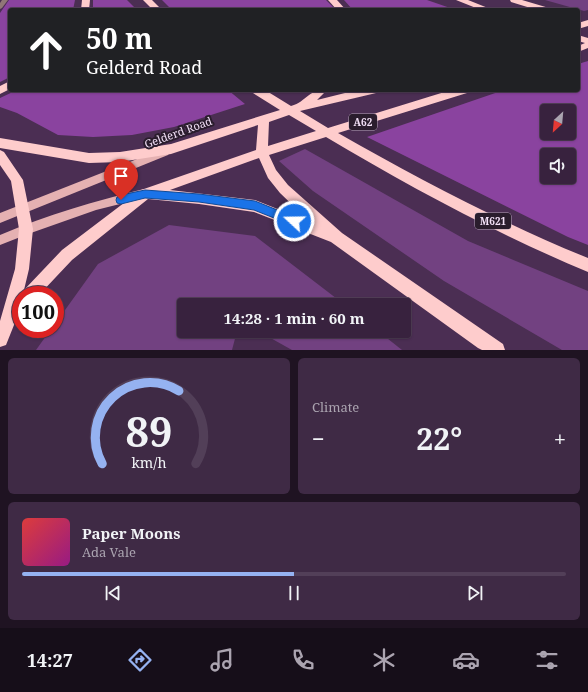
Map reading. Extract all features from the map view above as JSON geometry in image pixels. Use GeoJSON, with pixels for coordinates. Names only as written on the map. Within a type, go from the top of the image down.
{"type":"FeatureCollection","features":[{"type":"Feature","properties":{"kind":"highway"},"geometry":{"type":"LineString","coordinates":[[147,0],[156,8]]}},
{"type":"Feature","properties":{"kind":"highway"},"geometry":{"type":"LineString","coordinates":[[332,0],[340,8]]}},
{"type":"Feature","properties":{"kind":"highway"},"geometry":{"type":"LineString","coordinates":[[460,0],[483,8]]}},
{"type":"Feature","properties":{"kind":"highway"},"geometry":{"type":"LineString","coordinates":[[514,0],[538,8]]}},
{"type":"Feature","properties":{"kind":"highway","name":"M621"},"geometry":{"type":"LineString","coordinates":[[260,92],[336,138],[400,174],[484,216],[588,265]]}},
{"type":"Feature","properties":{"kind":"highway"},"geometry":{"type":"LineString","coordinates":[[298,108],[319,92]]}},
{"type":"Feature","properties":{"kind":"highway","name":"Gelderd Road"},"geometry":{"type":"LineString","coordinates":[[171,150],[264,118],[364,92]]}},
{"type":"Feature","properties":{"kind":"highway","name":"A62"},"geometry":{"type":"LineString","coordinates":[[145,194],[262,152],[457,92]]}},
{"type":"Feature","properties":{"kind":"highway"},"geometry":{"type":"LineString","coordinates":[[264,118],[262,152],[272,174],[284,189],[337,238],[497,350]]}},
{"type":"Feature","properties":{"kind":"highway"},"geometry":{"type":"LineString","coordinates":[[0,142],[89,158],[120,157],[171,150]]}},
{"type":"Feature","properties":{"kind":"highway"},"geometry":{"type":"LineString","coordinates":[[0,155],[18,180],[24,209],[26,230],[22,269],[10,315],[0,338]]}},
{"type":"Feature","properties":{"kind":"highway"},"geometry":{"type":"LineString","coordinates":[[38,286],[67,255],[145,194],[199,198],[255,206],[337,238]]}},
{"type":"Feature","properties":{"kind":"main road","name":"Gelderd Road"},"geometry":{"type":"LineString","coordinates":[[0,218],[171,150]]}},
{"type":"Feature","properties":{"kind":"main road","name":"A62"},"geometry":{"type":"LineString","coordinates":[[0,240],[96,205],[145,194]]}},
{"type":"Feature","properties":{"kind":"lane"},"geometry":{"type":"LineString","coordinates":[[0,6],[5,0]]}},
{"type":"Feature","properties":{"kind":"shaded area"},"geometry":{"type":"Polygon","coordinates":[[[9,0],[75,0],[73,8],[8,8],[8,78],[0,82],[0,13],[9,0]]]}},
{"type":"Feature","properties":{"kind":"shaded area"},"geometry":{"type":"Polygon","coordinates":[[[93,0],[127,0],[135,8],[93,8],[93,0]]]}},
{"type":"Feature","properties":{"kind":"shaded area"},"geometry":{"type":"Polygon","coordinates":[[[162,0],[326,0],[334,8],[170,8],[162,0]]]}},
{"type":"Feature","properties":{"kind":"shaded area"},"geometry":{"type":"Polygon","coordinates":[[[344,0],[427,0],[450,8],[351,8],[344,0]]]}},
{"type":"Feature","properties":{"kind":"shaded area"},"geometry":{"type":"Polygon","coordinates":[[[545,0],[588,0],[588,10],[584,11],[580,10],[580,8],[573,8],[545,0]]]}},
{"type":"Feature","properties":{"kind":"shaded area"},"geometry":{"type":"Polygon","coordinates":[[[588,61],[588,245],[568,237],[367,137],[498,92],[580,92],[580,63],[588,61]]]}},
{"type":"Feature","properties":{"kind":"shaded area"},"geometry":{"type":"Polygon","coordinates":[[[13,92],[230,92],[245,104],[174,127],[132,135],[93,137],[58,135],[17,113],[0,107],[0,98],[13,92]]]}},
{"type":"Feature","properties":{"kind":"shaded area"},"geometry":{"type":"Polygon","coordinates":[[[305,149],[468,241],[588,291],[588,350],[562,350],[444,281],[313,191],[279,161],[305,149]]]}},
{"type":"Feature","properties":{"kind":"shaded area"},"geometry":{"type":"Polygon","coordinates":[[[169,225],[255,236],[336,298],[177,298],[177,338],[235,338],[232,350],[36,350],[45,338],[64,338],[64,311],[98,264],[169,225]]]}},
{"type":"Feature","properties":{"kind":"shaded area"},"geometry":{"type":"Polygon","coordinates":[[[271,338],[387,338],[402,350],[292,350],[271,338]]]}},
{"type":"Feature","properties":{"kind":"route"},"geometry":{"type":"LineString","coordinates":[[121,200],[145,194],[199,198],[255,206],[294,221]]}}]}
